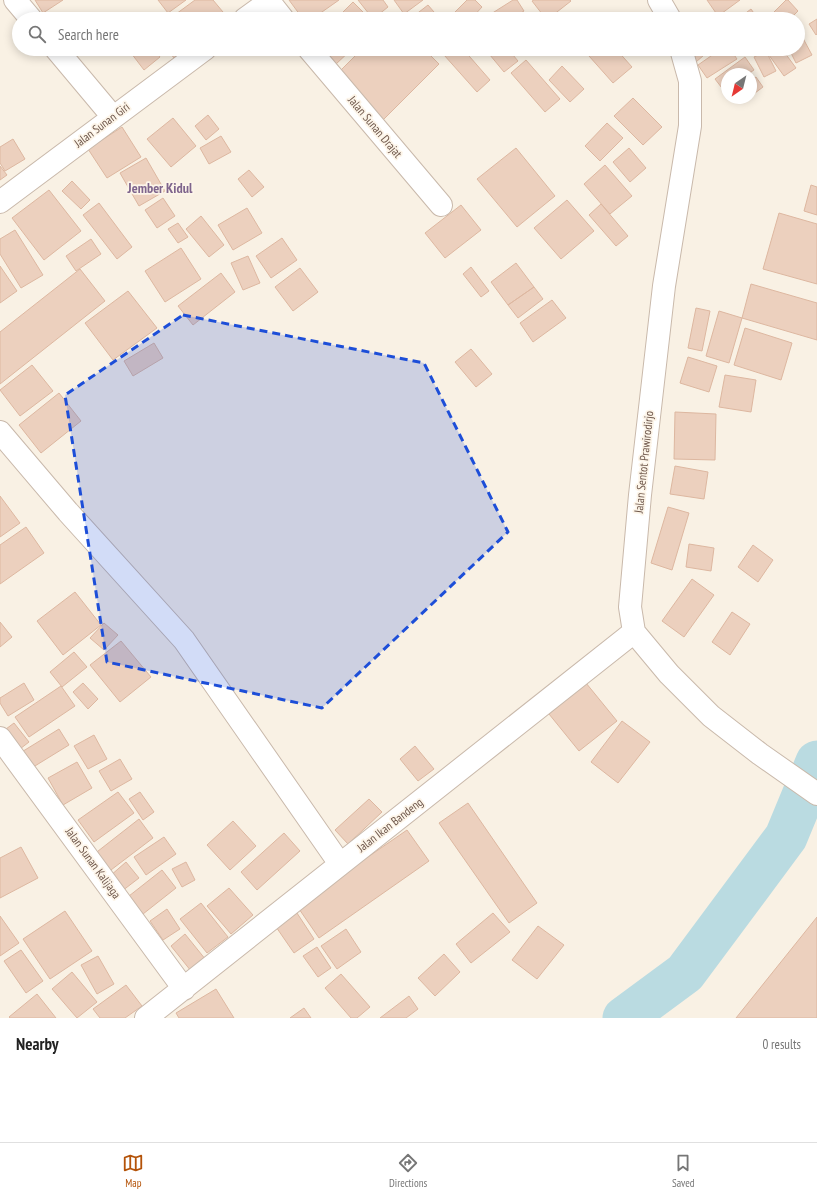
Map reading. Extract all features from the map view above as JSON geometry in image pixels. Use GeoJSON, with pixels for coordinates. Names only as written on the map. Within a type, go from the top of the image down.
{"type":"FeatureCollection","features":[{"type":"Feature","properties":{"kind":"street"},"geometry":{"type":"LineString","coordinates":[[15,0],[25,12]]}},
{"type":"Feature","properties":{"kind":"street"},"geometry":{"type":"LineString","coordinates":[[254,12],[269,0],[278,12]]}},
{"type":"Feature","properties":{"kind":"street"},"geometry":{"type":"LineString","coordinates":[[659,0],[666,12]]}},
{"type":"Feature","properties":{"kind":"street"},"geometry":{"type":"LineString","coordinates":[[62,56],[113,116]]}},
{"type":"Feature","properties":{"kind":"street","name":"Jalan Sunan Giri"},"geometry":{"type":"LineString","coordinates":[[0,202],[194,56]]}},
{"type":"Feature","properties":{"kind":"street","name":"Jalan Sunan Drajat"},"geometry":{"type":"LineString","coordinates":[[315,56],[440,205]]}},
{"type":"Feature","properties":{"kind":"street","name":"Jalan Sentot Prawirodirjo"},"geometry":{"type":"LineString","coordinates":[[634,632],[630,607],[641,487],[664,286],[690,126],[690,81],[683,56]]}},
{"type":"Feature","properties":{"kind":"street"},"geometry":{"type":"LineString","coordinates":[[0,432],[68,512],[184,640],[340,864]]}},
{"type":"Feature","properties":{"kind":"street"},"geometry":{"type":"LineString","coordinates":[[634,632],[669,674],[711,716],[760,754],[817,794]]}},
{"type":"Feature","properties":{"kind":"street","name":"Jalan Ikan Bandeng"},"geometry":{"type":"LineString","coordinates":[[146,1018],[169,1011],[184,989],[634,632]]}},
{"type":"Feature","properties":{"kind":"street","name":"Jalan Sunan Kalijaga"},"geometry":{"type":"LineString","coordinates":[[0,738],[184,989]]}},
{"type":"Feature","properties":{"kind":"highlighted area"},"geometry":{"type":"Polygon","coordinates":[[[183,315],[424,363],[508,532],[322,708],[107,662],[65,395],[183,315]]]}},
{"type":"Feature","properties":{"kind":"building"},"geometry":{"type":"Polygon","coordinates":[[[35,0],[63,0],[45,12],[42,12],[35,0]]]}},
{"type":"Feature","properties":{"kind":"building"},"geometry":{"type":"Polygon","coordinates":[[[158,0],[186,0],[169,12],[167,12],[158,0]]]}},
{"type":"Feature","properties":{"kind":"building"},"geometry":{"type":"Polygon","coordinates":[[[195,0],[213,0],[223,12],[179,12],[195,0]]]}},
{"type":"Feature","properties":{"kind":"building"},"geometry":{"type":"Polygon","coordinates":[[[289,0],[339,0],[322,12],[298,12],[289,0]]]}},
{"type":"Feature","properties":{"kind":"building"},"geometry":{"type":"Polygon","coordinates":[[[358,0],[383,0],[388,7],[382,12],[367,12],[358,0]]]}},
{"type":"Feature","properties":{"kind":"building"},"geometry":{"type":"Polygon","coordinates":[[[394,0],[423,0],[407,12],[403,12],[394,0]]]}},
{"type":"Feature","properties":{"kind":"building"},"geometry":{"type":"Polygon","coordinates":[[[467,0],[475,0],[482,7],[477,12],[455,12],[467,0]]]}},
{"type":"Feature","properties":{"kind":"building"},"geometry":{"type":"Polygon","coordinates":[[[513,0],[517,0],[524,11],[522,12],[494,12],[513,0]]]}},
{"type":"Feature","properties":{"kind":"building"},"geometry":{"type":"Polygon","coordinates":[[[707,0],[740,0],[724,12],[715,12],[707,0]]]}},
{"type":"Feature","properties":{"kind":"building"},"geometry":{"type":"Polygon","coordinates":[[[786,0],[788,0],[798,11],[797,12],[774,12],[786,0]]]}},
{"type":"Feature","properties":{"kind":"building"},"geometry":{"type":"Polygon","coordinates":[[[532,1],[571,1],[557,12],[541,12],[532,1]]]}},
{"type":"Feature","properties":{"kind":"building"},"geometry":{"type":"Polygon","coordinates":[[[353,2],[363,12],[343,12],[353,2]]]}},
{"type":"Feature","properties":{"kind":"building"},"geometry":{"type":"Polygon","coordinates":[[[428,5],[434,12],[419,12],[428,5]]]}},
{"type":"Feature","properties":{"kind":"building"},"geometry":{"type":"Polygon","coordinates":[[[817,19],[817,34],[816,35],[809,24],[817,19]]]}},
{"type":"Feature","properties":{"kind":"building"},"geometry":{"type":"Polygon","coordinates":[[[805,42],[812,55],[796,63],[792,56],[805,56],[805,42]]]}},
{"type":"Feature","properties":{"kind":"building"},"geometry":{"type":"Polygon","coordinates":[[[133,56],[159,56],[160,57],[144,70],[133,56]]]}},
{"type":"Feature","properties":{"kind":"building"},"geometry":{"type":"Polygon","coordinates":[[[326,56],[345,56],[335,65],[326,56]]]}},
{"type":"Feature","properties":{"kind":"building"},"geometry":{"type":"Polygon","coordinates":[[[355,56],[431,56],[439,64],[383,120],[337,74],[355,56]]]}},
{"type":"Feature","properties":{"kind":"building"},"geometry":{"type":"Polygon","coordinates":[[[445,56],[469,56],[490,80],[477,92],[445,56]]]}},
{"type":"Feature","properties":{"kind":"building"},"geometry":{"type":"Polygon","coordinates":[[[491,56],[514,56],[518,61],[504,72],[491,56]]]}},
{"type":"Feature","properties":{"kind":"building"},"geometry":{"type":"Polygon","coordinates":[[[589,56],[622,56],[632,67],[613,83],[589,56]]]}},
{"type":"Feature","properties":{"kind":"building"},"geometry":{"type":"Polygon","coordinates":[[[691,56],[703,56],[696,62],[691,56]]]}},
{"type":"Feature","properties":{"kind":"building"},"geometry":{"type":"Polygon","coordinates":[[[711,56],[735,56],[737,59],[707,78],[698,65],[711,56]]]}},
{"type":"Feature","properties":{"kind":"building"},"geometry":{"type":"Polygon","coordinates":[[[768,56],[776,71],[764,77],[754,57],[768,56]]]}},
{"type":"Feature","properties":{"kind":"building"},"geometry":{"type":"Polygon","coordinates":[[[770,56],[787,56],[796,68],[784,76],[770,56]]]}},
{"type":"Feature","properties":{"kind":"building"},"geometry":{"type":"Polygon","coordinates":[[[745,57],[753,68],[730,68],[745,57]]]}},
{"type":"Feature","properties":{"kind":"building"},"geometry":{"type":"Polygon","coordinates":[[[526,60],[560,99],[545,112],[511,73],[526,60]]]}},
{"type":"Feature","properties":{"kind":"building"},"geometry":{"type":"Polygon","coordinates":[[[562,66],[584,89],[570,102],[549,80],[562,66]]]}},
{"type":"Feature","properties":{"kind":"building"},"geometry":{"type":"Polygon","coordinates":[[[721,75],[721,87],[715,79],[721,75]]]}},
{"type":"Feature","properties":{"kind":"building"},"geometry":{"type":"Polygon","coordinates":[[[757,78],[763,87],[757,92],[757,78]]]}},
{"type":"Feature","properties":{"kind":"building"},"geometry":{"type":"Polygon","coordinates":[[[633,98],[662,127],[643,145],[614,116],[633,98]]]}},
{"type":"Feature","properties":{"kind":"building"},"geometry":{"type":"Polygon","coordinates":[[[208,115],[219,129],[206,140],[195,126],[208,115]]]}},
{"type":"Feature","properties":{"kind":"building"},"geometry":{"type":"Polygon","coordinates":[[[173,118],[196,146],[171,167],[147,139],[173,118]]]}},
{"type":"Feature","properties":{"kind":"building"},"geometry":{"type":"Polygon","coordinates":[[[607,123],[623,138],[600,161],[585,146],[607,123]]]}},
{"type":"Feature","properties":{"kind":"building"},"geometry":{"type":"Polygon","coordinates":[[[122,127],[141,157],[107,178],[88,149],[122,127]]]}},
{"type":"Feature","properties":{"kind":"building"},"geometry":{"type":"Polygon","coordinates":[[[221,136],[231,152],[209,164],[200,148],[221,136]]]}},
{"type":"Feature","properties":{"kind":"building"},"geometry":{"type":"Polygon","coordinates":[[[13,139],[25,159],[5,171],[0,163],[0,147],[13,139]]]}},
{"type":"Feature","properties":{"kind":"building"},"geometry":{"type":"Polygon","coordinates":[[[516,148],[555,196],[517,227],[477,179],[516,148]]]}},
{"type":"Feature","properties":{"kind":"building"},"geometry":{"type":"Polygon","coordinates":[[[629,148],[646,168],[630,182],[613,162],[629,148]]]}},
{"type":"Feature","properties":{"kind":"building"},"geometry":{"type":"Polygon","coordinates":[[[146,158],[165,191],[139,206],[120,173],[146,158]]]}},
{"type":"Feature","properties":{"kind":"building"},"geometry":{"type":"Polygon","coordinates":[[[605,165],[632,196],[610,214],[584,184],[605,165]]]}},
{"type":"Feature","properties":{"kind":"building"},"geometry":{"type":"Polygon","coordinates":[[[0,166],[7,175],[0,180],[0,166]]]}},
{"type":"Feature","properties":{"kind":"building"},"geometry":{"type":"Polygon","coordinates":[[[249,170],[264,187],[252,197],[238,179],[249,170]]]}},
{"type":"Feature","properties":{"kind":"building"},"geometry":{"type":"Polygon","coordinates":[[[72,181],[90,200],[81,209],[62,191],[72,181]]]}},
{"type":"Feature","properties":{"kind":"building"},"geometry":{"type":"Polygon","coordinates":[[[811,185],[817,187],[817,215],[804,211],[811,185]]]}},
{"type":"Feature","properties":{"kind":"building"},"geometry":{"type":"Polygon","coordinates":[[[49,190],[81,231],[44,260],[12,218],[49,190]]]}},
{"type":"Feature","properties":{"kind":"building"},"geometry":{"type":"Polygon","coordinates":[[[163,198],[175,216],[157,228],[145,210],[163,198]]]}},
{"type":"Feature","properties":{"kind":"building"},"geometry":{"type":"Polygon","coordinates":[[[567,200],[594,231],[561,259],[534,228],[567,200]]]}},
{"type":"Feature","properties":{"kind":"building"},"geometry":{"type":"Polygon","coordinates":[[[99,203],[132,247],[117,259],[83,215],[99,203]]]}},
{"type":"Feature","properties":{"kind":"building"},"geometry":{"type":"Polygon","coordinates":[[[601,204],[628,236],[616,246],[589,215],[601,204]]]}},
{"type":"Feature","properties":{"kind":"building"},"geometry":{"type":"Polygon","coordinates":[[[461,205],[481,230],[445,258],[425,233],[461,205]]]}},
{"type":"Feature","properties":{"kind":"building"},"geometry":{"type":"Polygon","coordinates":[[[247,208],[262,233],[233,250],[218,225],[247,208]]]}},
{"type":"Feature","properties":{"kind":"building"},"geometry":{"type":"Polygon","coordinates":[[[779,213],[817,224],[817,284],[763,269],[779,213]]]}},
{"type":"Feature","properties":{"kind":"building"},"geometry":{"type":"Polygon","coordinates":[[[201,216],[224,245],[209,257],[186,229],[201,216]]]}},
{"type":"Feature","properties":{"kind":"building"},"geometry":{"type":"Polygon","coordinates":[[[178,223],[188,237],[178,243],[168,229],[178,223]]]}},
{"type":"Feature","properties":{"kind":"building"},"geometry":{"type":"Polygon","coordinates":[[[15,230],[43,275],[21,288],[0,254],[0,239],[15,230]]]}},
{"type":"Feature","properties":{"kind":"building"},"geometry":{"type":"Polygon","coordinates":[[[282,238],[297,260],[271,278],[256,256],[282,238]]]}},
{"type":"Feature","properties":{"kind":"building"},"geometry":{"type":"Polygon","coordinates":[[[91,239],[101,254],[76,271],[66,256],[91,239]]]}},
{"type":"Feature","properties":{"kind":"building"},"geometry":{"type":"Polygon","coordinates":[[[181,248],[201,279],[165,302],[145,271],[181,248]]]}},
{"type":"Feature","properties":{"kind":"building"},"geometry":{"type":"Polygon","coordinates":[[[248,256],[260,283],[243,290],[231,263],[248,256]]]}},
{"type":"Feature","properties":{"kind":"building"},"geometry":{"type":"Polygon","coordinates":[[[516,263],[534,287],[508,305],[491,282],[516,263]]]}},
{"type":"Feature","properties":{"kind":"building"},"geometry":{"type":"Polygon","coordinates":[[[0,266],[17,291],[0,303],[0,266]]]}},
{"type":"Feature","properties":{"kind":"building"},"geometry":{"type":"Polygon","coordinates":[[[471,267],[489,291],[481,297],[463,274],[471,267]]]}},
{"type":"Feature","properties":{"kind":"building"},"geometry":{"type":"Polygon","coordinates":[[[300,268],[318,292],[293,311],[275,287],[300,268]]]}},
{"type":"Feature","properties":{"kind":"building"},"geometry":{"type":"Polygon","coordinates":[[[80,269],[105,301],[0,384],[0,332],[80,269]]]}},
{"type":"Feature","properties":{"kind":"building"},"geometry":{"type":"Polygon","coordinates":[[[221,273],[235,292],[193,325],[178,306],[221,273]]]}},
{"type":"Feature","properties":{"kind":"building"},"geometry":{"type":"Polygon","coordinates":[[[751,284],[817,303],[817,340],[742,318],[751,284]]]}},
{"type":"Feature","properties":{"kind":"building"},"geometry":{"type":"Polygon","coordinates":[[[534,287],[543,299],[518,318],[508,305],[534,287]]]}},
{"type":"Feature","properties":{"kind":"building"},"geometry":{"type":"Polygon","coordinates":[[[128,291],[157,328],[113,360],[85,323],[128,291]]]}},
{"type":"Feature","properties":{"kind":"building"},"geometry":{"type":"Polygon","coordinates":[[[552,300],[566,318],[533,342],[520,323],[552,300]]]}},
{"type":"Feature","properties":{"kind":"building"},"geometry":{"type":"Polygon","coordinates":[[[696,308],[710,311],[702,351],[688,348],[696,308]]]}},
{"type":"Feature","properties":{"kind":"building"},"geometry":{"type":"Polygon","coordinates":[[[719,311],[742,318],[729,363],[706,356],[719,311]]]}},
{"type":"Feature","properties":{"kind":"building"},"geometry":{"type":"Polygon","coordinates":[[[745,328],[792,343],[781,380],[734,365],[745,328]]]}},
{"type":"Feature","properties":{"kind":"building"},"geometry":{"type":"Polygon","coordinates":[[[154,343],[163,358],[133,376],[124,361],[154,343]]]}},
{"type":"Feature","properties":{"kind":"building"},"geometry":{"type":"Polygon","coordinates":[[[471,349],[492,374],[476,387],[455,362],[471,349]]]}},
{"type":"Feature","properties":{"kind":"building"},"geometry":{"type":"Polygon","coordinates":[[[688,357],[717,366],[709,392],[680,383],[688,357]]]}},
{"type":"Feature","properties":{"kind":"building"},"geometry":{"type":"Polygon","coordinates":[[[32,365],[53,391],[20,416],[0,390],[32,365]]]}},
{"type":"Feature","properties":{"kind":"building"},"geometry":{"type":"Polygon","coordinates":[[[725,375],[756,380],[751,412],[719,407],[725,375]]]}},
{"type":"Feature","properties":{"kind":"building"},"geometry":{"type":"Polygon","coordinates":[[[59,393],[81,421],[41,453],[19,425],[59,393]]]}},
{"type":"Feature","properties":{"kind":"building"},"geometry":{"type":"Polygon","coordinates":[[[675,412],[716,414],[715,460],[674,459],[675,412]]]}},
{"type":"Feature","properties":{"kind":"building"},"geometry":{"type":"Polygon","coordinates":[[[675,466],[708,472],[704,499],[670,494],[675,466]]]}},
{"type":"Feature","properties":{"kind":"building"},"geometry":{"type":"Polygon","coordinates":[[[0,496],[20,523],[0,537],[0,496]]]}},
{"type":"Feature","properties":{"kind":"building"},"geometry":{"type":"Polygon","coordinates":[[[668,507],[689,513],[672,570],[651,563],[668,507]]]}},
{"type":"Feature","properties":{"kind":"building"},"geometry":{"type":"Polygon","coordinates":[[[26,527],[44,553],[0,584],[0,545],[26,527]]]}},
{"type":"Feature","properties":{"kind":"building"},"geometry":{"type":"Polygon","coordinates":[[[689,544],[714,548],[711,571],[686,567],[689,544]]]}},
{"type":"Feature","properties":{"kind":"building"},"geometry":{"type":"Polygon","coordinates":[[[753,545],[773,560],[758,582],[738,567],[753,545]]]}},
{"type":"Feature","properties":{"kind":"building"},"geometry":{"type":"Polygon","coordinates":[[[692,579],[714,595],[684,637],[662,621],[692,579]]]}},
{"type":"Feature","properties":{"kind":"building"},"geometry":{"type":"Polygon","coordinates":[[[75,592],[101,625],[63,655],[37,621],[75,592]]]}},
{"type":"Feature","properties":{"kind":"building"},"geometry":{"type":"Polygon","coordinates":[[[732,612],[750,624],[730,655],[712,642],[732,612]]]}},
{"type":"Feature","properties":{"kind":"building"},"geometry":{"type":"Polygon","coordinates":[[[0,622],[12,637],[0,647],[0,622]]]}},
{"type":"Feature","properties":{"kind":"building"},"geometry":{"type":"Polygon","coordinates":[[[104,623],[118,635],[104,650],[90,638],[104,623]]]}},
{"type":"Feature","properties":{"kind":"building"},"geometry":{"type":"Polygon","coordinates":[[[121,641],[151,677],[120,702],[90,665],[121,641]]]}},
{"type":"Feature","properties":{"kind":"building"},"geometry":{"type":"Polygon","coordinates":[[[74,652],[87,667],[62,687],[50,672],[74,652]]]}},
{"type":"Feature","properties":{"kind":"building"},"geometry":{"type":"Polygon","coordinates":[[[24,683],[34,700],[8,716],[0,703],[0,698],[24,683]]]}},
{"type":"Feature","properties":{"kind":"building"},"geometry":{"type":"Polygon","coordinates":[[[83,683],[98,699],[88,709],[73,692],[83,683]]]}},
{"type":"Feature","properties":{"kind":"building"},"geometry":{"type":"Polygon","coordinates":[[[586,683],[617,721],[579,751],[549,714],[586,683]]]}},
{"type":"Feature","properties":{"kind":"building"},"geometry":{"type":"Polygon","coordinates":[[[61,686],[75,706],[29,737],[15,717],[61,686]]]}},
{"type":"Feature","properties":{"kind":"building"},"geometry":{"type":"Polygon","coordinates":[[[622,721],[650,742],[618,783],[591,762],[622,721]]]}},
{"type":"Feature","properties":{"kind":"building"},"geometry":{"type":"Polygon","coordinates":[[[14,723],[29,742],[16,752],[2,732],[14,723]]]}},
{"type":"Feature","properties":{"kind":"building"},"geometry":{"type":"Polygon","coordinates":[[[59,729],[69,745],[30,769],[20,753],[59,729]]]}},
{"type":"Feature","properties":{"kind":"building"},"geometry":{"type":"Polygon","coordinates":[[[94,735],[107,759],[88,769],[74,746],[94,735]]]}},
{"type":"Feature","properties":{"kind":"building"},"geometry":{"type":"Polygon","coordinates":[[[415,746],[434,769],[418,781],[400,759],[415,746]]]}},
{"type":"Feature","properties":{"kind":"building"},"geometry":{"type":"Polygon","coordinates":[[[120,759],[132,779],[111,791],[99,771],[120,759]]]}},
{"type":"Feature","properties":{"kind":"building"},"geometry":{"type":"Polygon","coordinates":[[[77,762],[92,788],[63,805],[48,778],[77,762]]]}},
{"type":"Feature","properties":{"kind":"building"},"geometry":{"type":"Polygon","coordinates":[[[118,792],[134,813],[94,842],[78,820],[118,792]]]}},
{"type":"Feature","properties":{"kind":"building"},"geometry":{"type":"Polygon","coordinates":[[[140,792],[154,812],[143,820],[129,799],[140,792]]]}},
{"type":"Feature","properties":{"kind":"building"},"geometry":{"type":"Polygon","coordinates":[[[369,799],[382,812],[348,844],[335,830],[369,799]]]}},
{"type":"Feature","properties":{"kind":"building"},"geometry":{"type":"Polygon","coordinates":[[[468,803],[537,903],[509,923],[439,823],[468,803]]]}},
{"type":"Feature","properties":{"kind":"building"},"geometry":{"type":"Polygon","coordinates":[[[139,819],[153,838],[107,873],[93,855],[139,819]]]}},
{"type":"Feature","properties":{"kind":"building"},"geometry":{"type":"Polygon","coordinates":[[[233,821],[256,846],[230,870],[207,845],[233,821]]]}},
{"type":"Feature","properties":{"kind":"building"},"geometry":{"type":"Polygon","coordinates":[[[407,830],[429,861],[319,938],[297,906],[407,830]]]}},
{"type":"Feature","properties":{"kind":"building"},"geometry":{"type":"Polygon","coordinates":[[[284,833],[300,851],[257,890],[241,872],[284,833]]]}},
{"type":"Feature","properties":{"kind":"building"},"geometry":{"type":"Polygon","coordinates":[[[164,837],[176,854],[146,875],[134,857],[164,837]]]}},
{"type":"Feature","properties":{"kind":"building"},"geometry":{"type":"Polygon","coordinates":[[[21,847],[38,878],[0,898],[0,858],[21,847]]]}},
{"type":"Feature","properties":{"kind":"building"},"geometry":{"type":"Polygon","coordinates":[[[126,862],[139,878],[122,891],[110,876],[126,862]]]}},
{"type":"Feature","properties":{"kind":"building"},"geometry":{"type":"Polygon","coordinates":[[[186,862],[195,880],[182,887],[172,869],[186,862]]]}},
{"type":"Feature","properties":{"kind":"building"},"geometry":{"type":"Polygon","coordinates":[[[162,870],[176,888],[143,914],[129,896],[162,870]]]}},
{"type":"Feature","properties":{"kind":"building"},"geometry":{"type":"Polygon","coordinates":[[[229,888],[253,915],[231,934],[207,906],[229,888]]]}},
{"type":"Feature","properties":{"kind":"building"},"geometry":{"type":"Polygon","coordinates":[[[201,903],[228,937],[207,953],[180,919],[201,903]]]}},
{"type":"Feature","properties":{"kind":"building"},"geometry":{"type":"Polygon","coordinates":[[[167,909],[180,929],[163,940],[150,921],[167,909]]]}},
{"type":"Feature","properties":{"kind":"building"},"geometry":{"type":"Polygon","coordinates":[[[295,910],[314,939],[294,953],[274,924],[295,910]]]}},
{"type":"Feature","properties":{"kind":"building"},"geometry":{"type":"Polygon","coordinates":[[[65,911],[92,951],[50,979],[23,939],[65,911]]]}},
{"type":"Feature","properties":{"kind":"building"},"geometry":{"type":"Polygon","coordinates":[[[493,913],[510,932],[471,963],[456,944],[493,913]]]}},
{"type":"Feature","properties":{"kind":"building"},"geometry":{"type":"Polygon","coordinates":[[[0,916],[19,943],[0,956],[0,916]]]}},
{"type":"Feature","properties":{"kind":"building"},"geometry":{"type":"Polygon","coordinates":[[[817,917],[817,1018],[736,1018],[817,917]]]}},
{"type":"Feature","properties":{"kind":"building"},"geometry":{"type":"Polygon","coordinates":[[[538,926],[564,945],[537,979],[512,960],[538,926]]]}},
{"type":"Feature","properties":{"kind":"building"},"geometry":{"type":"Polygon","coordinates":[[[346,929],[361,952],[337,969],[321,946],[346,929]]]}},
{"type":"Feature","properties":{"kind":"building"},"geometry":{"type":"Polygon","coordinates":[[[185,934],[206,960],[191,971],[171,946],[185,934]]]}},
{"type":"Feature","properties":{"kind":"building"},"geometry":{"type":"Polygon","coordinates":[[[317,947],[331,968],[318,977],[303,956],[317,947]]]}},
{"type":"Feature","properties":{"kind":"building"},"geometry":{"type":"Polygon","coordinates":[[[21,950],[43,981],[26,993],[4,961],[21,950]]]}},
{"type":"Feature","properties":{"kind":"building"},"geometry":{"type":"Polygon","coordinates":[[[444,954],[460,972],[435,996],[418,978],[444,954]]]}},
{"type":"Feature","properties":{"kind":"building"},"geometry":{"type":"Polygon","coordinates":[[[98,956],[114,984],[97,994],[81,965],[98,956]]]}},
{"type":"Feature","properties":{"kind":"building"},"geometry":{"type":"Polygon","coordinates":[[[72,972],[97,1002],[77,1018],[52,989],[72,972]]]}},
{"type":"Feature","properties":{"kind":"building"},"geometry":{"type":"Polygon","coordinates":[[[341,974],[370,1007],[357,1018],[351,1018],[325,988],[341,974]]]}},
{"type":"Feature","properties":{"kind":"building"},"geometry":{"type":"Polygon","coordinates":[[[126,985],[142,1006],[125,1018],[100,1018],[93,1009],[126,985]]]}},
{"type":"Feature","properties":{"kind":"building"},"geometry":{"type":"Polygon","coordinates":[[[216,989],[234,1018],[179,1018],[176,1013],[216,989]]]}},
{"type":"Feature","properties":{"kind":"building"},"geometry":{"type":"Polygon","coordinates":[[[37,994],[56,1018],[9,1017],[37,994]]]}},
{"type":"Feature","properties":{"kind":"building"},"geometry":{"type":"Polygon","coordinates":[[[409,996],[418,1009],[406,1018],[380,1018],[409,996]]]}},
{"type":"Feature","properties":{"kind":"building"},"geometry":{"type":"Polygon","coordinates":[[[304,1008],[311,1018],[290,1018],[304,1008]]]}},
{"type":"Feature","properties":{"kind":"waterway"},"geometry":{"type":"LineString","coordinates":[[624,1018],[685,973],[786,837],[817,762]]}},
{"type":"Feature","properties":{"kind":"district","name":"Jember Kidul"},"geometry":{"type":"Point","coordinates":[160,188]}}]}
